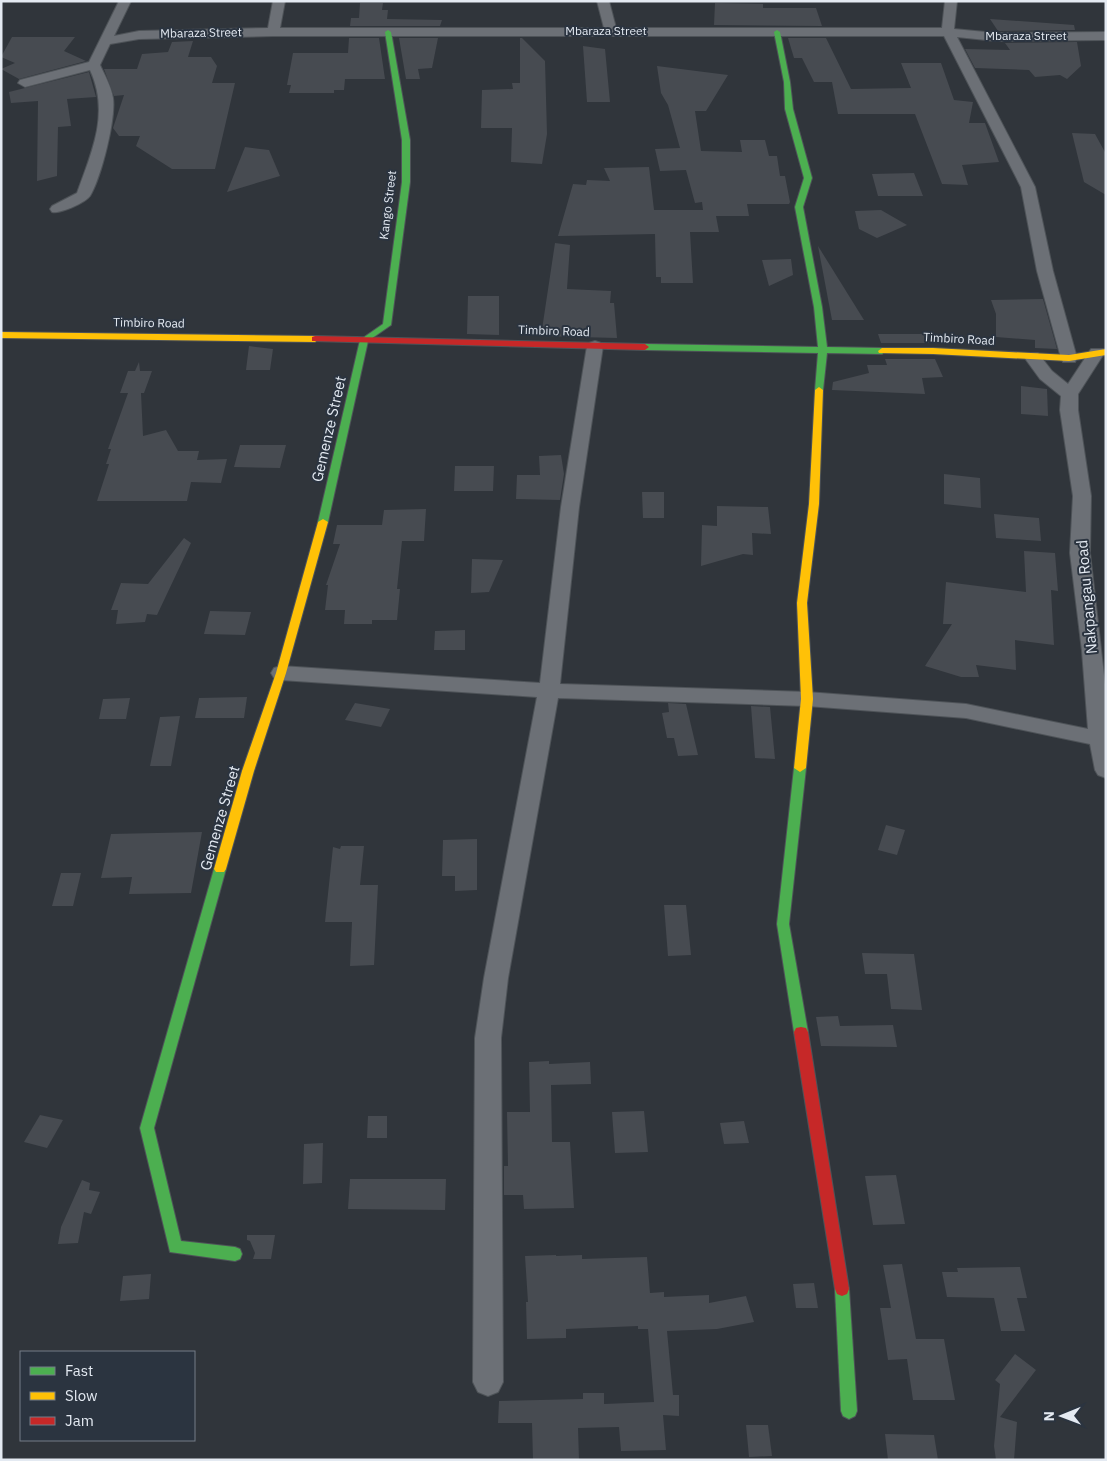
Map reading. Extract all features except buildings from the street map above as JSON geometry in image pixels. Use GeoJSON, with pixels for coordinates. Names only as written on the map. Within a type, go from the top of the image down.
{"type":"FeatureCollection","features":[{"type":"Feature","properties":{"kind":"street"},"geometry":{"type":"LineString","coordinates":[[25,83],[94,65],[125,1]]}},
{"type":"Feature","properties":{"kind":"street"},"geometry":{"type":"LineString","coordinates":[[273,32],[279,1]]}},
{"type":"Feature","properties":{"kind":"street"},"geometry":{"type":"LineString","coordinates":[[604,1],[610,31]]}},
{"type":"Feature","properties":{"kind":"street"},"geometry":{"type":"LineString","coordinates":[[951,1],[948,32],[1028,187],[1045,271],[1069,358]]}},
{"type":"Feature","properties":{"kind":"street","name":"Mbaraza Street"},"geometry":{"type":"LineString","coordinates":[[107,41],[139,35],[273,32],[948,32],[996,37],[1106,36]]}},
{"type":"Feature","properties":{"kind":"street","name":"Kango Street"},"geometry":{"type":"LineString","coordinates":[[364,340],[387,325],[406,182],[406,140],[394,81],[388,32]]}},
{"type":"Feature","properties":{"kind":"street"},"geometry":{"type":"LineString","coordinates":[[777,32],[787,82],[789,108],[808,178],[799,207],[818,307],[823,350],[816,428],[814,504],[802,603],[808,699],[783,924],[842,1282],[849,1411]]}},
{"type":"Feature","properties":{"kind":"street"},"geometry":{"type":"LineString","coordinates":[[57,209],[83,195],[98,152],[107,114],[104,87],[94,65]]}},
{"type":"Feature","properties":{"kind":"street","name":"Timbiro Road"},"geometry":{"type":"LineString","coordinates":[[1,335],[934,351],[1069,358],[1103,351]]}},
{"type":"Feature","properties":{"kind":"street","name":"Gemenze Street"},"geometry":{"type":"LineString","coordinates":[[235,1254],[174,1247],[147,1128],[248,771],[281,673],[319,538],[364,340]]}},
{"type":"Feature","properties":{"kind":"street"},"geometry":{"type":"LineString","coordinates":[[488,1382],[488,1038],[496,978],[549,691],[570,507],[595,346]]}},
{"type":"Feature","properties":{"kind":"street"},"geometry":{"type":"LineString","coordinates":[[1032,357],[1046,374],[1070,394],[1103,351]]}},
{"type":"Feature","properties":{"kind":"street","name":"Nakpangau Road"},"geometry":{"type":"LineString","coordinates":[[1070,394],[1069,410],[1082,496],[1080,553],[1106,770]]}},
{"type":"Feature","properties":{"kind":"street"},"geometry":{"type":"LineString","coordinates":[[281,673],[549,691],[808,699],[966,711],[1102,739]]}},
{"type":"Feature","properties":{"kind":"traffic: fast"},"geometry":{"type":"LineString","coordinates":[[323,522],[364,340],[387,325],[406,182],[406,140],[388,32]]}},
{"type":"Feature","properties":{"kind":"traffic: fast"},"geometry":{"type":"LineString","coordinates":[[777,32],[787,82],[789,109],[808,178],[799,207],[818,307],[823,351],[819,390]]}},
{"type":"Feature","properties":{"kind":"traffic: fast"},"geometry":{"type":"LineString","coordinates":[[645,347],[882,351]]}},
{"type":"Feature","properties":{"kind":"traffic: fast"},"geometry":{"type":"LineString","coordinates":[[800,768],[783,924],[801,1032]]}},
{"type":"Feature","properties":{"kind":"traffic: fast"},"geometry":{"type":"LineString","coordinates":[[220,869],[147,1128],[175,1247],[235,1254]]}},
{"type":"Feature","properties":{"kind":"traffic: fast"},"geometry":{"type":"LineString","coordinates":[[842,1289],[849,1411]]}},
{"type":"Feature","properties":{"kind":"traffic: slow"},"geometry":{"type":"LineString","coordinates":[[1,335],[315,339]]}},
{"type":"Feature","properties":{"kind":"traffic: slow"},"geometry":{"type":"LineString","coordinates":[[882,351],[933,351],[1069,358],[1106,352]]}},
{"type":"Feature","properties":{"kind":"traffic: slow"},"geometry":{"type":"LineString","coordinates":[[800,768],[807,699],[802,603],[814,504],[819,390]]}},
{"type":"Feature","properties":{"kind":"traffic: slow"},"geometry":{"type":"LineString","coordinates":[[220,869],[248,771],[281,673],[323,522]]}},
{"type":"Feature","properties":{"kind":"traffic: jam"},"geometry":{"type":"LineString","coordinates":[[315,339],[645,347]]}},
{"type":"Feature","properties":{"kind":"traffic: jam"},"geometry":{"type":"LineString","coordinates":[[801,1032],[842,1289]]}}]}
